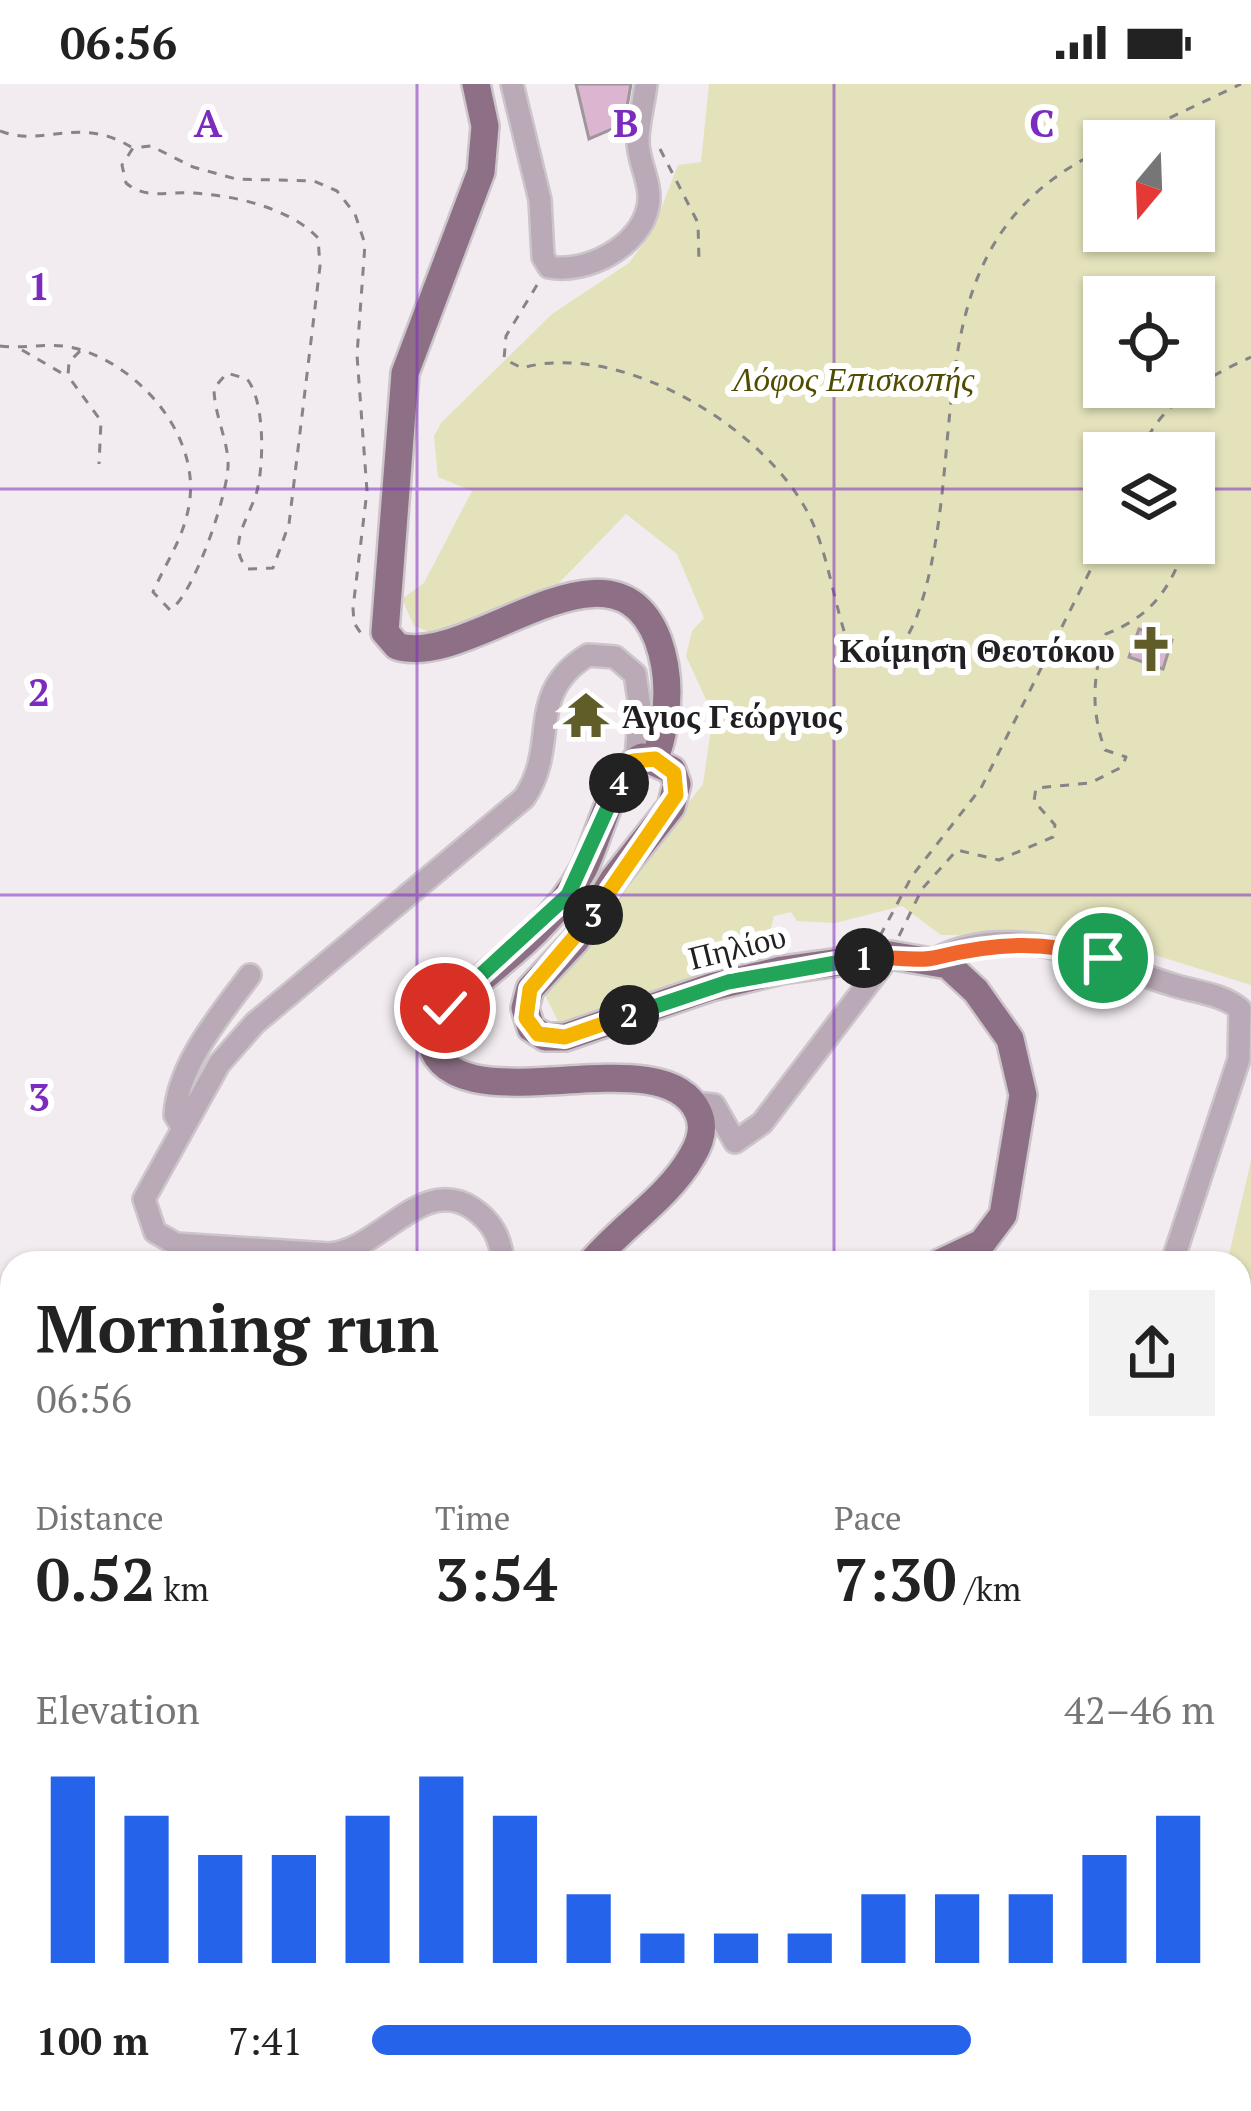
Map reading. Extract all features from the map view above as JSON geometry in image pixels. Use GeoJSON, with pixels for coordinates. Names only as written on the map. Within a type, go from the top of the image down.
{"type":"FeatureCollection","features":[{"type":"Feature","properties":{"kind":"main road"},"geometry":{"type":"LineString","coordinates":[[476,84],[485,126],[484,158],[472,205],[404,373],[396,534],[384,606],[388,638],[402,648],[428,650],[562,598],[592,594],[622,601],[652,628],[663,660],[666,725],[637,767],[568,895],[439,1014],[430,1039],[444,1062],[470,1077],[654,1081],[680,1091],[693,1103],[702,1127],[690,1160],[603,1251]]}},
{"type":"Feature","properties":{"kind":"main road","name":"Πηλίου"},"geometry":{"type":"LineString","coordinates":[[637,767],[669,767],[676,780],[668,812],[614,880],[576,940],[530,989],[526,1018],[538,1034],[565,1037],[728,982],[881,956],[935,959]]}},
{"type":"Feature","properties":{"kind":"main road"},"geometry":{"type":"LineString","coordinates":[[935,959],[961,974],[996,1017],[1016,1054],[1023,1095],[1003,1215],[982,1243],[965,1251]]}},
{"type":"Feature","properties":{"kind":"street"},"geometry":{"type":"LineString","coordinates":[[512,84],[541,200],[543,257],[549,267],[595,262],[627,242],[641,223],[649,201],[638,140],[646,84]]}},
{"type":"Feature","properties":{"kind":"street"},"geometry":{"type":"LineString","coordinates":[[244,1251],[190,1246],[155,1232],[145,1209],[146,1191],[219,1064],[255,1023],[524,798],[541,766],[551,693],[588,655],[615,657],[635,674],[640,707],[637,767]]}},
{"type":"Feature","properties":{"kind":"street"},"geometry":{"type":"LineString","coordinates":[[935,959],[980,944],[1056,947],[1103,958],[1240,1009],[1243,1037],[1234,1076],[1176,1251]]}},
{"type":"Feature","properties":{"kind":"street"},"geometry":{"type":"LineString","coordinates":[[693,1103],[714,1105],[735,1142],[763,1123],[881,956]]}},
{"type":"Feature","properties":{"kind":"street"},"geometry":{"type":"LineString","coordinates":[[183,1128],[175,1114],[183,1085],[206,1036],[250,975]]}},
{"type":"Feature","properties":{"kind":"street"},"geometry":{"type":"LineString","coordinates":[[348,1251],[423,1204],[445,1197],[468,1205],[493,1226],[500,1251]]}},
{"type":"Feature","properties":{"kind":"path"},"geometry":{"type":"LineString","coordinates":[[1165,120],[1241,84]]}},
{"type":"Feature","properties":{"kind":"path"},"geometry":{"type":"LineString","coordinates":[[642,116],[698,223],[699,262]]}},
{"type":"Feature","properties":{"kind":"path"},"geometry":{"type":"LineString","coordinates":[[0,131],[20,136],[89,131],[133,148],[151,146],[236,179],[314,181],[337,191],[356,214],[365,244],[358,355],[368,490],[354,623],[364,638],[388,638]]}},
{"type":"Feature","properties":{"kind":"path"},"geometry":{"type":"LineString","coordinates":[[0,346],[81,350],[135,380],[164,412],[190,481],[188,510],[172,560],[154,587],[158,602],[170,610],[186,597],[223,494],[228,458],[214,388],[227,373],[248,379],[257,400],[260,471],[238,542],[239,557],[248,569],[273,568],[289,524],[320,266],[318,238],[298,220],[256,205],[199,193],[152,195],[134,189],[121,172],[133,148]]}},
{"type":"Feature","properties":{"kind":"path"},"geometry":{"type":"LineString","coordinates":[[549,267],[511,325],[502,348],[504,359],[522,368],[558,358],[594,364],[679,394],[723,422],[805,510],[850,651],[859,662],[878,666],[902,645],[918,618],[942,512],[962,328],[980,266],[1014,210],[1046,180],[1083,160]]}},
{"type":"Feature","properties":{"kind":"path"},"geometry":{"type":"LineString","coordinates":[[20,349],[68,376],[101,421],[99,464]]}},
{"type":"Feature","properties":{"kind":"path"},"geometry":{"type":"LineString","coordinates":[[68,376],[69,362],[81,350]]}},
{"type":"Feature","properties":{"kind":"path"},"geometry":{"type":"LineString","coordinates":[[1152,432],[1179,399],[1251,357]]}},
{"type":"Feature","properties":{"kind":"path"},"geometry":{"type":"LineString","coordinates":[[881,956],[913,876],[981,788],[1093,564]]}},
{"type":"Feature","properties":{"kind":"path"},"geometry":{"type":"LineString","coordinates":[[881,956],[922,889],[957,850],[999,860],[1048,840],[1056,831],[1034,801],[1036,788],[1090,783],[1122,767],[1124,755],[1105,750],[1097,729],[1094,674],[1106,634],[1143,615],[1172,586],[1179,564]]}},
{"type":"Feature","properties":{"kind":"green space","name":"Λόφος Επισκοπής"},"geometry":{"type":"Polygon","coordinates":[[[709,84],[1251,84],[1251,985],[1094,936],[941,935],[902,906],[835,923],[797,921],[791,912],[774,916],[766,947],[748,950],[744,959],[560,1025],[543,991],[703,784],[713,715],[686,656],[692,631],[704,618],[677,554],[626,514],[559,583],[433,633],[414,626],[402,599],[424,583],[472,491],[438,477],[434,436],[441,423],[552,314],[629,263],[652,232],[678,165],[701,162],[709,84]]]}},
{"type":"Feature","properties":{"kind":"green space"},"geometry":{"type":"Polygon","coordinates":[[[1251,1161],[1251,1251],[1230,1251],[1251,1161]]]}},
{"type":"Feature","properties":{"kind":"building"},"geometry":{"type":"Polygon","coordinates":[[[576,84],[631,84],[624,124],[589,139],[576,84]]]}},
{"type":"Feature","properties":{"kind":"building","name":"Κοίμηση Θεοτόκου"},"geometry":{"type":"Polygon","coordinates":[[[1139,629],[1172,640],[1163,669],[1129,657],[1139,629]]]}},
{"type":"Feature","properties":{"kind":"place","name":"Κοίμηση Θεοτόκου"},"geometry":{"type":"Point","coordinates":[1151,649]}},
{"type":"Feature","properties":{"kind":"place","name":"Άγιος Γεώργιος"},"geometry":{"type":"Point","coordinates":[586,715]}},
{"type":"Feature","properties":{"kind":"route"},"geometry":{"type":"LineString","coordinates":[[445,1008],[560,906],[596,844],[623,772],[642,758],[658,760],[672,770],[677,784],[674,802],[614,880],[576,940],[530,989],[526,1018],[538,1034],[565,1037],[728,982],[831,962],[890,955],[935,959],[980,944],[1056,947],[1103,958]]}}]}
